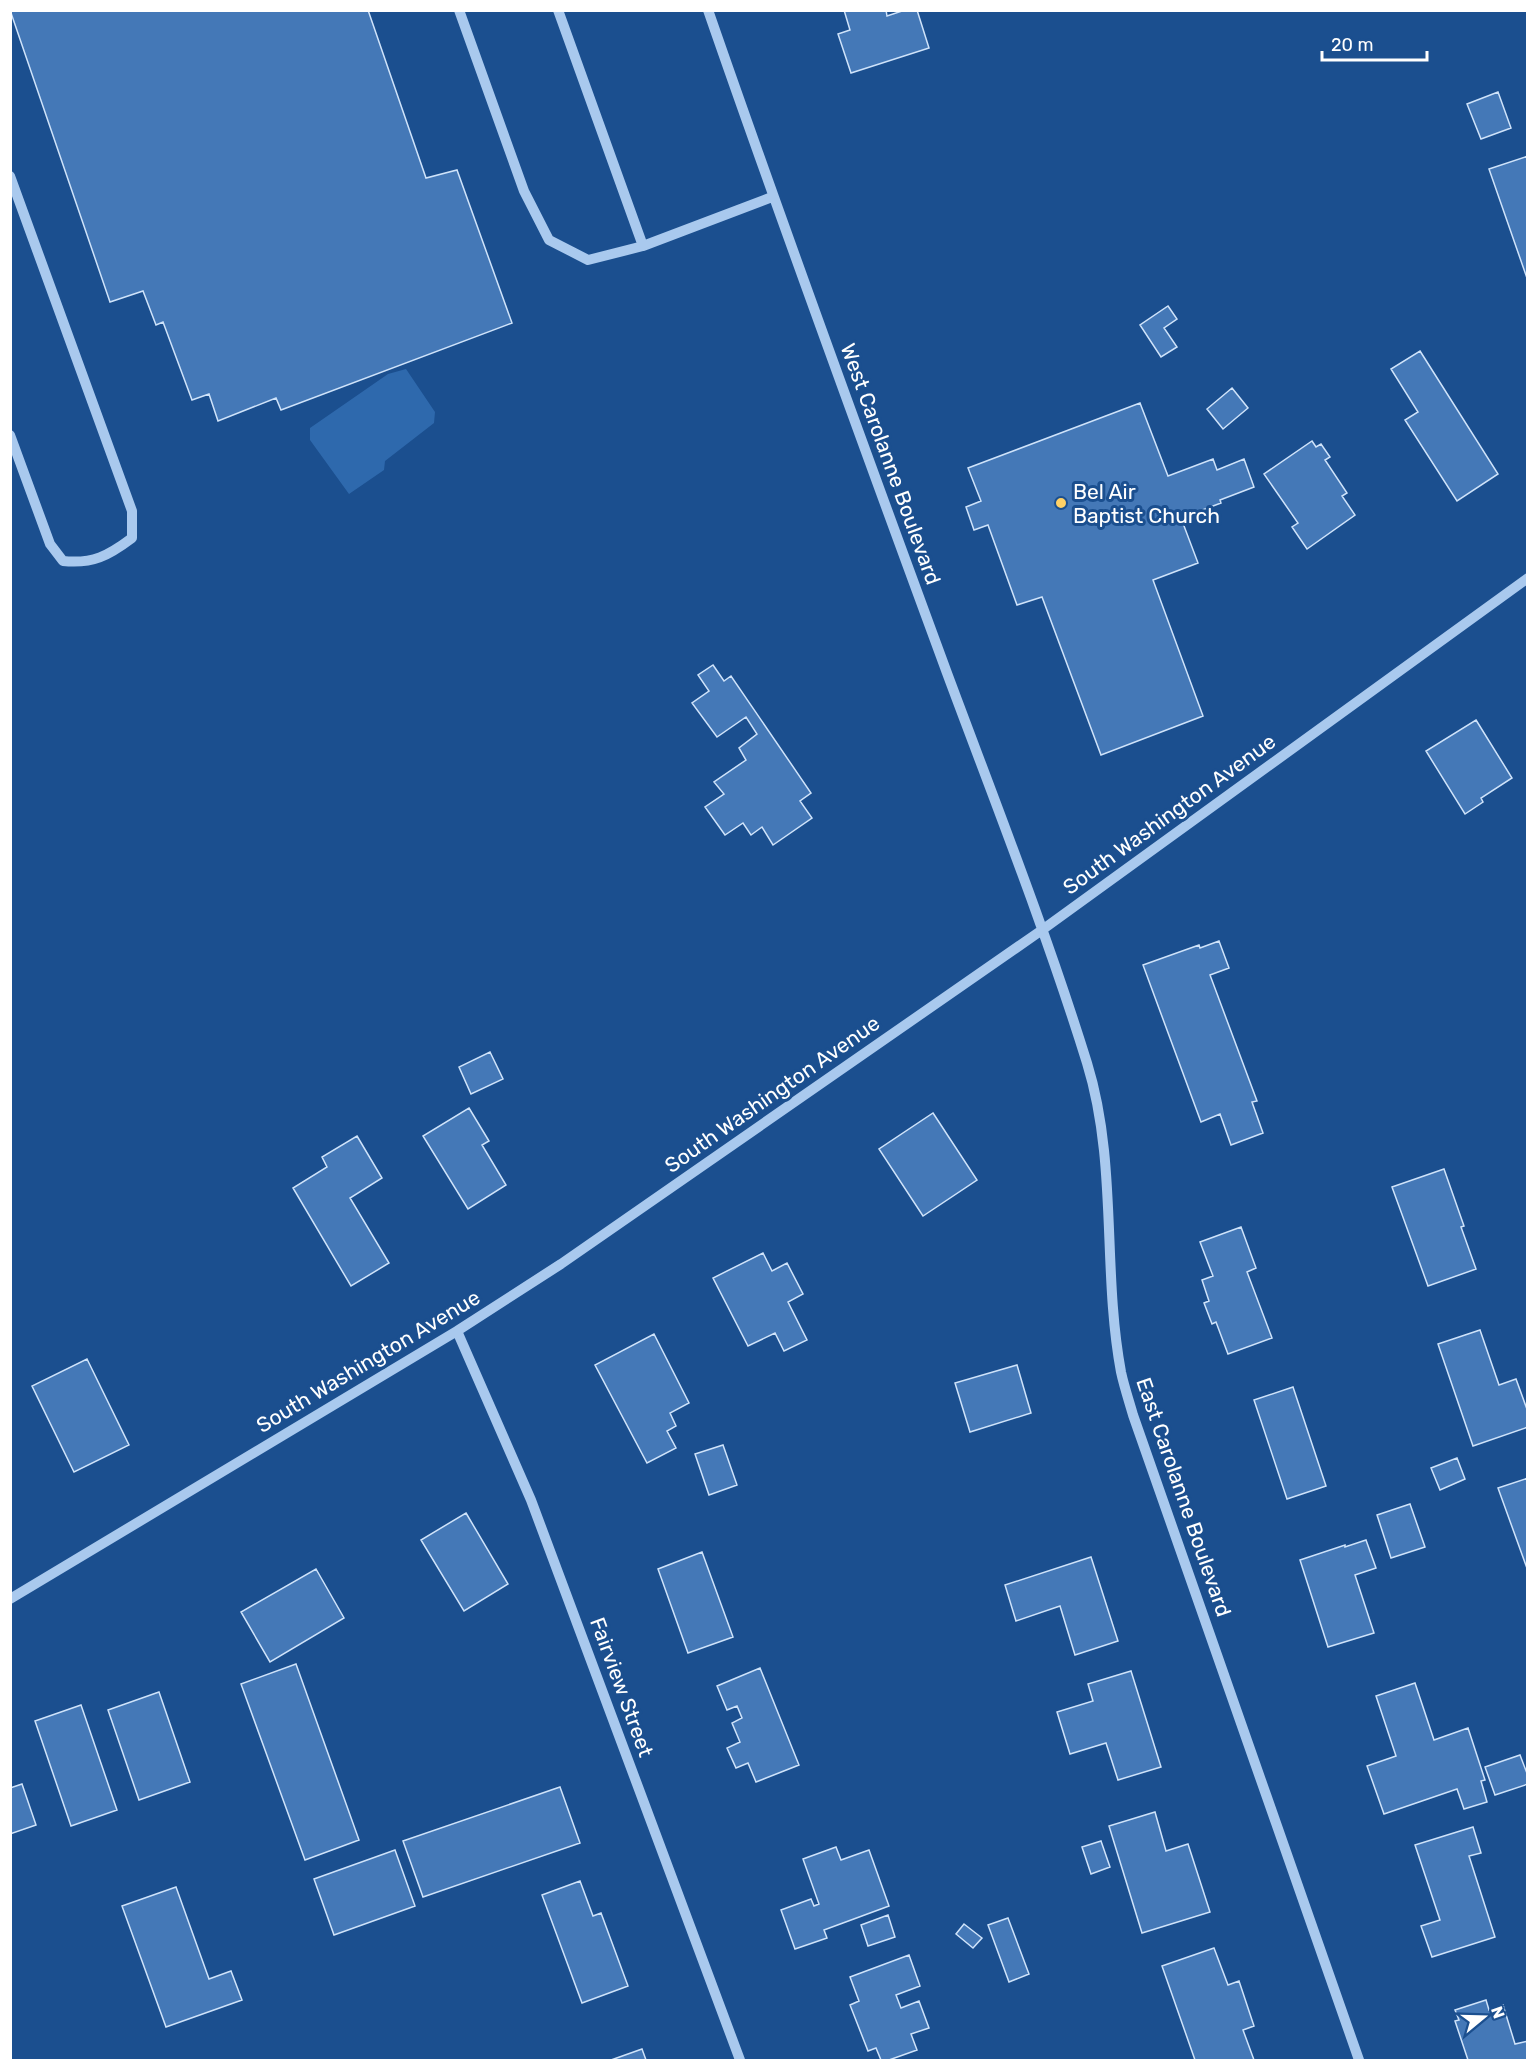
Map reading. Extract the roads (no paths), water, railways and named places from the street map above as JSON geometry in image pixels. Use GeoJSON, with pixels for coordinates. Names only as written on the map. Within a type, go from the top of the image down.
{"type":"FeatureCollection","features":[{"type":"Feature","properties":{"kind":"street"},"geometry":{"type":"LineString","coordinates":[[459,10],[524,192],[549,240],[588,260],[643,246],[772,196]]}},
{"type":"Feature","properties":{"kind":"street"},"geometry":{"type":"LineString","coordinates":[[558,10],[643,246]]}},
{"type":"Feature","properties":{"kind":"street","name":"West Carolanne Boulevard"},"geometry":{"type":"LineString","coordinates":[[708,10],[772,196],[1042,930]]}},
{"type":"Feature","properties":{"kind":"street"},"geometry":{"type":"LineString","coordinates":[[10,176],[132,511],[132,538],[110,555],[81,563],[63,561],[50,544],[10,435]]}},
{"type":"Feature","properties":{"kind":"street","name":"South Washington Avenue"},"geometry":{"type":"LineString","coordinates":[[10,1599],[457,1331],[561,1264],[1042,930],[1527,578]]}},
{"type":"Feature","properties":{"kind":"street","name":"East Carolanne Boulevard"},"geometry":{"type":"LineString","coordinates":[[1042,930],[1088,1066],[1099,1112],[1105,1158],[1115,1331],[1121,1375],[1359,2061]]}},
{"type":"Feature","properties":{"kind":"street","name":"Fairview Street"},"geometry":{"type":"LineString","coordinates":[[457,1331],[535,1511],[740,2061]]}},
{"type":"Feature","properties":{"kind":"place","name":"Bel Air Baptist Church"},"geometry":{"type":"Point","coordinates":[1061,503]}}]}
